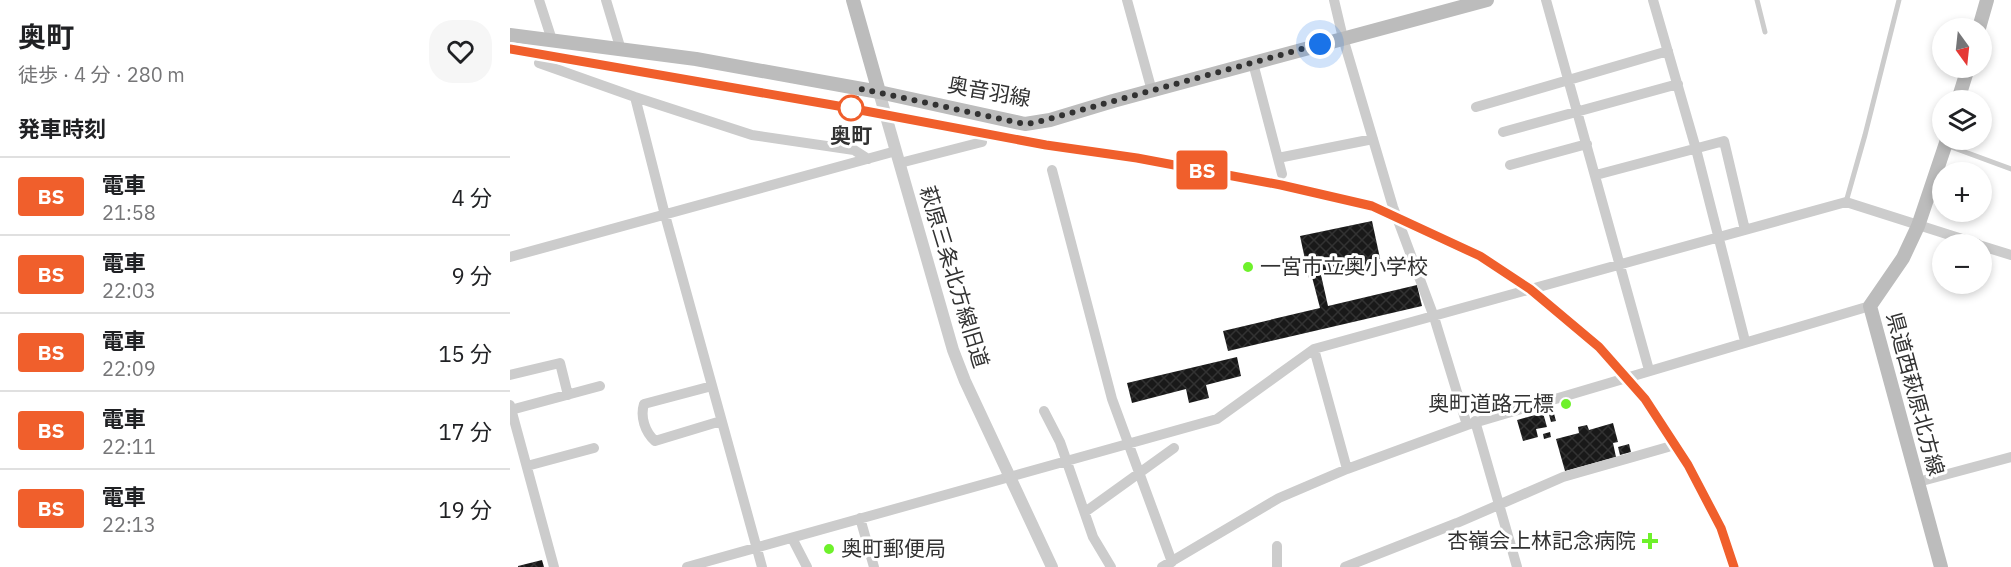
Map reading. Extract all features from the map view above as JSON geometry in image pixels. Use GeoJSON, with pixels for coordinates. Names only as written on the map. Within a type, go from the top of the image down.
{"type":"FeatureCollection","features":[{"type":"Feature","properties":{"kind":"main road"},"geometry":{"type":"LineString","coordinates":[[854,0],[879,92]]}},
{"type":"Feature","properties":{"kind":"main road","name":"奥音羽線"},"geometry":{"type":"LineString","coordinates":[[510,34],[696,59],[879,92],[1025,124],[1050,120],[1487,0]]}},
{"type":"Feature","properties":{"kind":"main road"},"geometry":{"type":"LineString","coordinates":[[1982,18],[1987,0]]}},
{"type":"Feature","properties":{"kind":"main road","name":"県道西萩原北方線"},"geometry":{"type":"LineString","coordinates":[[1941,567],[1870,306],[1903,258],[1918,226],[1943,150]]}},
{"type":"Feature","properties":{"kind":"street"},"geometry":{"type":"LineString","coordinates":[[539,0],[552,40]]}},
{"type":"Feature","properties":{"kind":"street"},"geometry":{"type":"LineString","coordinates":[[606,0],[621,50]]}},
{"type":"Feature","properties":{"kind":"street"},"geometry":{"type":"LineString","coordinates":[[1127,0],[1152,91]]}},
{"type":"Feature","properties":{"kind":"street"},"geometry":{"type":"LineString","coordinates":[[1334,0],[1393,207],[1500,503],[1517,567]]}},
{"type":"Feature","properties":{"kind":"street"},"geometry":{"type":"LineString","coordinates":[[1546,0],[1649,370]]}},
{"type":"Feature","properties":{"kind":"street"},"geometry":{"type":"LineString","coordinates":[[1653,0],[1696,149],[1745,341]]}},
{"type":"Feature","properties":{"kind":"street"},"geometry":{"type":"LineString","coordinates":[[1476,107],[1668,51]]}},
{"type":"Feature","properties":{"kind":"street"},"geometry":{"type":"LineString","coordinates":[[539,63],[752,135],[854,150],[868,159]]}},
{"type":"Feature","properties":{"kind":"street"},"geometry":{"type":"LineString","coordinates":[[1253,63],[1282,174]]}},
{"type":"Feature","properties":{"kind":"street"},"geometry":{"type":"LineString","coordinates":[[1503,132],[1678,84]]}},
{"type":"Feature","properties":{"kind":"street","name":"萩原三条北方線旧道"},"geometry":{"type":"LineString","coordinates":[[879,92],[953,350],[1052,567]]}},
{"type":"Feature","properties":{"kind":"street"},"geometry":{"type":"LineString","coordinates":[[635,97],[665,215],[762,567]]}},
{"type":"Feature","properties":{"kind":"street"},"geometry":{"type":"LineString","coordinates":[[1278,158],[1373,139]]}},
{"type":"Feature","properties":{"kind":"street"},"geometry":{"type":"LineString","coordinates":[[1596,175],[1724,141],[1745,230]]}},
{"type":"Feature","properties":{"kind":"street"},"geometry":{"type":"LineString","coordinates":[[510,257],[868,159],[898,157],[982,142]]}},
{"type":"Feature","properties":{"kind":"street"},"geometry":{"type":"LineString","coordinates":[[1510,165],[1587,144]]}},
{"type":"Feature","properties":{"kind":"street"},"geometry":{"type":"LineString","coordinates":[[1052,170],[1112,399],[1140,474],[1167,565],[1279,498],[1347,469],[1471,423],[1870,306]]}},
{"type":"Feature","properties":{"kind":"street"},"geometry":{"type":"LineString","coordinates":[[687,567],[1216,419],[1314,349],[1846,202],[1944,234]]}},
{"type":"Feature","properties":{"kind":"street"},"geometry":{"type":"LineString","coordinates":[[1992,249],[2011,255]]}},
{"type":"Feature","properties":{"kind":"street"},"geometry":{"type":"LineString","coordinates":[[1314,349],[1347,469]]}},
{"type":"Feature","properties":{"kind":"street"},"geometry":{"type":"LineString","coordinates":[[510,375],[560,363],[568,395]]}},
{"type":"Feature","properties":{"kind":"street"},"geometry":{"type":"LineString","coordinates":[[554,567],[511,408],[600,386]]}},
{"type":"Feature","properties":{"kind":"street"},"geometry":{"type":"LineString","coordinates":[[712,386],[644,404],[642,412],[648,435],[655,441],[721,421]]}},
{"type":"Feature","properties":{"kind":"street"},"geometry":{"type":"LineString","coordinates":[[1044,411],[1060,442],[1094,537],[1111,567]]}},
{"type":"Feature","properties":{"kind":"street"},"geometry":{"type":"LineString","coordinates":[[1345,567],[1457,523],[1563,477],[1668,447]]}},
{"type":"Feature","properties":{"kind":"street"},"geometry":{"type":"LineString","coordinates":[[527,466],[594,448]]}},
{"type":"Feature","properties":{"kind":"street"},"geometry":{"type":"LineString","coordinates":[[1085,512],[1174,448]]}},
{"type":"Feature","properties":{"kind":"street"},"geometry":{"type":"LineString","coordinates":[[1918,482],[2011,457]]}},
{"type":"Feature","properties":{"kind":"street"},"geometry":{"type":"LineString","coordinates":[[860,518],[874,567]]}},
{"type":"Feature","properties":{"kind":"street"},"geometry":{"type":"LineString","coordinates":[[792,538],[807,567]]}},
{"type":"Feature","properties":{"kind":"street"},"geometry":{"type":"LineString","coordinates":[[1277,546],[1277,567]]}},
{"type":"Feature","properties":{"kind":"lane"},"geometry":{"type":"LineString","coordinates":[[1757,0],[1765,32]]}},
{"type":"Feature","properties":{"kind":"lane"},"geometry":{"type":"LineString","coordinates":[[1846,202],[1899,0]]}},
{"type":"Feature","properties":{"kind":"lane"},"geometry":{"type":"LineString","coordinates":[[1965,150],[2011,170]]}},
{"type":"Feature","properties":{"kind":"building"},"geometry":{"type":"Polygon","coordinates":[[[1372,221],[1381,263],[1321,275],[1328,306],[1417,285],[1422,306],[1228,351],[1223,331],[1320,308],[1312,277],[1309,278],[1300,236],[1372,221]]]}},
{"type":"Feature","properties":{"kind":"building"},"geometry":{"type":"Polygon","coordinates":[[[1237,357],[1241,376],[1206,385],[1209,398],[1189,403],[1186,389],[1132,403],[1127,383],[1237,357]]]}},
{"type":"Feature","properties":{"kind":"building"},"geometry":{"type":"Polygon","coordinates":[[[1553,410],[1556,421],[1551,422],[1548,411],[1553,410]]]}},
{"type":"Feature","properties":{"kind":"building"},"geometry":{"type":"Polygon","coordinates":[[[1543,413],[1547,427],[1536,429],[1538,437],[1523,441],[1517,420],[1543,413]]]}},
{"type":"Feature","properties":{"kind":"building"},"geometry":{"type":"Polygon","coordinates":[[[1613,423],[1618,442],[1613,443],[1616,457],[1565,471],[1556,439],[1579,433],[1578,427],[1587,425],[1589,430],[1613,423]]]}},
{"type":"Feature","properties":{"kind":"building"},"geometry":{"type":"Polygon","coordinates":[[[1550,432],[1551,437],[1544,439],[1543,434],[1550,432]]]}},
{"type":"Feature","properties":{"kind":"building"},"geometry":{"type":"Polygon","coordinates":[[[1629,444],[1631,452],[1620,455],[1618,447],[1629,444]]]}},
{"type":"Feature","properties":{"kind":"building"},"geometry":{"type":"Polygon","coordinates":[[[542,560],[544,567],[518,567],[518,566],[542,560]]]}},
{"type":"Feature","properties":{"kind":"railway"},"geometry":{"type":"LineString","coordinates":[[510,49],[1046,145],[1137,158],[1281,185],[1372,206],[1480,256],[1530,289],[1599,347],[1645,399],[1697,480],[1721,528],[1734,567]]}},
{"type":"Feature","properties":{"kind":"train","name":"BS"},"geometry":{"type":"LineString","coordinates":[[510,49],[1046,145],[1137,158],[1281,185],[1372,206],[1480,256],[1530,289],[1599,347],[1645,399],[1698,480],[1721,528],[1734,567]]}},
{"type":"Feature","properties":{"kind":"place","name":"奥町"},"geometry":{"type":"Point","coordinates":[851,108]}},
{"type":"Feature","properties":{"kind":"place","name":"一宮市立奥小学校"},"geometry":{"type":"Point","coordinates":[1248,267]}},
{"type":"Feature","properties":{"kind":"place","name":"奥町道路元標"},"geometry":{"type":"Point","coordinates":[1566,404]}},
{"type":"Feature","properties":{"kind":"place","name":"杏嶺会上林記念病院"},"geometry":{"type":"Point","coordinates":[1650,541]}},
{"type":"Feature","properties":{"kind":"place","name":"奥町郵便局"},"geometry":{"type":"Point","coordinates":[829,549]}},
{"type":"Feature","properties":{"kind":"route"},"geometry":{"type":"LineString","coordinates":[[851,108],[862,89],[1025,124],[1050,120],[1320,44]]}}]}
